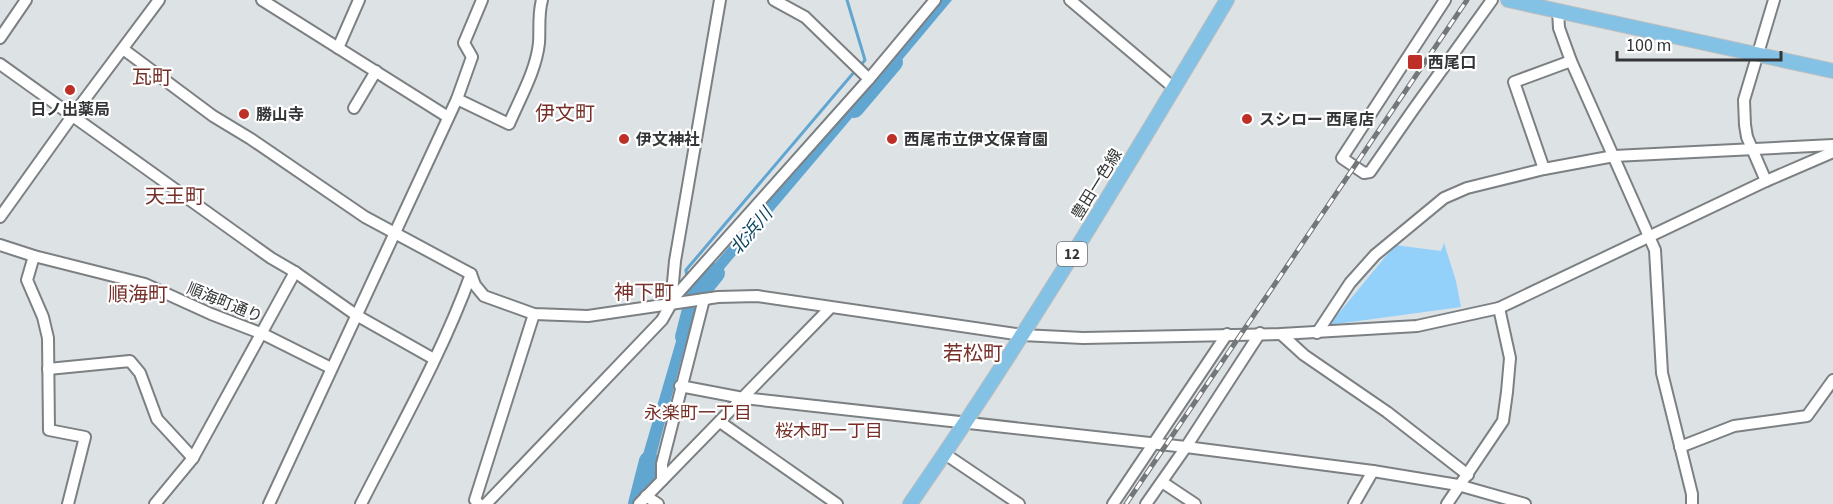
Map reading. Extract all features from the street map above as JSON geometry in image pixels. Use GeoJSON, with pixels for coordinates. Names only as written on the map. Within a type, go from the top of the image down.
{"type":"FeatureCollection","features":[{"type":"Feature","properties":{"kind":"main road","name":"豊田一色線"},"geometry":{"type":"LineString","coordinates":[[910,504],[1022,335],[1227,0]]}},
{"type":"Feature","properties":{"kind":"main road"},"geometry":{"type":"LineString","coordinates":[[1508,0],[1544,4],[1558,11],[1833,71]]}},
{"type":"Feature","properties":{"kind":"street"},"geometry":{"type":"LineString","coordinates":[[0,38],[26,0]]}},
{"type":"Feature","properties":{"kind":"street"},"geometry":{"type":"LineString","coordinates":[[0,217],[72,115],[159,0]]}},
{"type":"Feature","properties":{"kind":"street"},"geometry":{"type":"LineString","coordinates":[[262,0],[448,117]]}},
{"type":"Feature","properties":{"kind":"street"},"geometry":{"type":"LineString","coordinates":[[338,48],[359,0]]}},
{"type":"Feature","properties":{"kind":"street"},"geometry":{"type":"LineString","coordinates":[[269,504],[457,99],[472,57],[464,43],[482,0]]}},
{"type":"Feature","properties":{"kind":"street"},"geometry":{"type":"LineString","coordinates":[[457,99],[509,124],[529,79],[538,45],[542,0]]}},
{"type":"Feature","properties":{"kind":"street"},"geometry":{"type":"LineString","coordinates":[[673,303],[675,261],[720,0]]}},
{"type":"Feature","properties":{"kind":"street"},"geometry":{"type":"LineString","coordinates":[[774,0],[805,17],[869,79]]}},
{"type":"Feature","properties":{"kind":"street"},"geometry":{"type":"LineString","coordinates":[[486,504],[662,320],[673,303],[935,0]]}},
{"type":"Feature","properties":{"kind":"street"},"geometry":{"type":"LineString","coordinates":[[1070,0],[1174,88]]}},
{"type":"Feature","properties":{"kind":"street"},"geometry":{"type":"LineString","coordinates":[[1445,0],[1342,159],[1364,173],[1370,172],[1492,0]]}},
{"type":"Feature","properties":{"kind":"street"},"geometry":{"type":"LineString","coordinates":[[1766,181],[1748,137],[1744,100],[1774,0]]}},
{"type":"Feature","properties":{"kind":"street"},"geometry":{"type":"LineString","coordinates":[[1558,11],[1559,28],[1571,61],[1655,250],[1662,373],[1692,494],[1692,504]]}},
{"type":"Feature","properties":{"kind":"street"},"geometry":{"type":"LineString","coordinates":[[123,49],[213,116],[251,139],[365,217],[471,274],[475,285],[484,296],[534,315],[588,315],[710,298],[757,296],[1022,335],[1083,338],[1317,333],[1417,326],[1499,308],[1766,181],[1833,152]]}},
{"type":"Feature","properties":{"kind":"street"},"geometry":{"type":"LineString","coordinates":[[1544,169],[1514,82],[1571,61]]}},
{"type":"Feature","properties":{"kind":"street"},"geometry":{"type":"LineString","coordinates":[[0,64],[271,258],[356,315],[434,359]]}},
{"type":"Feature","properties":{"kind":"street"},"geometry":{"type":"LineString","coordinates":[[354,108],[376,71]]}},
{"type":"Feature","properties":{"kind":"street"},"geometry":{"type":"LineString","coordinates":[[1317,333],[1350,283],[1375,255],[1444,198],[1467,188],[1544,169],[1614,156],[1833,145]]}},
{"type":"Feature","properties":{"kind":"street","name":"順海町通り"},"geometry":{"type":"LineString","coordinates":[[0,245],[145,284],[262,334],[331,368]]}},
{"type":"Feature","properties":{"kind":"street"},"geometry":{"type":"LineString","coordinates":[[34,256],[27,280],[43,317],[48,338],[49,430],[86,437],[68,504]]}},
{"type":"Feature","properties":{"kind":"street"},"geometry":{"type":"LineString","coordinates":[[154,504],[194,458],[295,272]]}},
{"type":"Feature","properties":{"kind":"street"},"geometry":{"type":"LineString","coordinates":[[361,504],[434,359],[471,274]]}},
{"type":"Feature","properties":{"kind":"street"},"geometry":{"type":"LineString","coordinates":[[460,303],[484,296]]}},
{"type":"Feature","properties":{"kind":"street"},"geometry":{"type":"LineString","coordinates":[[662,480],[662,464],[680,387],[710,298]]}},
{"type":"Feature","properties":{"kind":"street"},"geometry":{"type":"LineString","coordinates":[[658,504],[644,501],[830,308]]}},
{"type":"Feature","properties":{"kind":"street"},"geometry":{"type":"LineString","coordinates":[[1447,504],[1503,421],[1510,358],[1499,308]]}},
{"type":"Feature","properties":{"kind":"street"},"geometry":{"type":"LineString","coordinates":[[479,504],[476,500],[534,315]]}},
{"type":"Feature","properties":{"kind":"street"},"geometry":{"type":"LineString","coordinates":[[1146,504],[1260,333]]}},
{"type":"Feature","properties":{"kind":"street"},"geometry":{"type":"LineString","coordinates":[[1113,504],[1227,334]]}},
{"type":"Feature","properties":{"kind":"street"},"geometry":{"type":"LineString","coordinates":[[1281,334],[1304,355],[1387,412],[1468,474]]}},
{"type":"Feature","properties":{"kind":"street"},"geometry":{"type":"LineString","coordinates":[[48,369],[130,361],[140,373],[157,419],[194,458]]}},
{"type":"Feature","properties":{"kind":"street"},"geometry":{"type":"LineString","coordinates":[[1680,447],[1734,426],[1808,416],[1833,380]]}},
{"type":"Feature","properties":{"kind":"street"},"geometry":{"type":"LineString","coordinates":[[680,387],[743,398],[1155,443],[1373,471],[1458,485],[1525,504]]}},
{"type":"Feature","properties":{"kind":"street"},"geometry":{"type":"LineString","coordinates":[[720,422],[837,504]]}},
{"type":"Feature","properties":{"kind":"street"},"geometry":{"type":"LineString","coordinates":[[945,454],[1019,504]]}},
{"type":"Feature","properties":{"kind":"street"},"geometry":{"type":"LineString","coordinates":[[1354,504],[1373,471]]}},
{"type":"Feature","properties":{"kind":"street"},"geometry":{"type":"LineString","coordinates":[[1162,482],[1195,504]]}},
{"type":"Feature","properties":{"kind":"shaded area"},"geometry":{"type":"Polygon","coordinates":[[[1444,243],[1456,281],[1461,307],[1329,325],[1395,245],[1441,251],[1444,243]]]}},
{"type":"Feature","properties":{"kind":"water"},"geometry":{"type":"Polygon","coordinates":[[[939,0],[952,0],[880,86],[873,78],[939,0]]]}},
{"type":"Feature","properties":{"kind":"water","name":"北浜川"},"geometry":{"type":"Polygon","coordinates":[[[866,87],[873,93],[701,296],[691,291],[866,87]]]}},
{"type":"Feature","properties":{"kind":"water"},"geometry":{"type":"Polygon","coordinates":[[[694,312],[650,479],[632,492],[684,314],[694,312]]]}},
{"type":"Feature","properties":{"kind":"waterway"},"geometry":{"type":"LineString","coordinates":[[847,0],[865,60],[860,66]]}},
{"type":"Feature","properties":{"kind":"waterway","name":"北浜川"},"geometry":{"type":"LineString","coordinates":[[854,108],[893,62]]}},
{"type":"Feature","properties":{"kind":"waterway"},"geometry":{"type":"LineString","coordinates":[[687,278],[686,270],[855,71]]}},
{"type":"Feature","properties":{"kind":"waterway","name":"北浜川"},"geometry":{"type":"LineString","coordinates":[[685,337],[695,298],[715,273]]}},
{"type":"Feature","properties":{"kind":"waterway","name":"北浜川"},"geometry":{"type":"LineString","coordinates":[[638,504],[649,461]]}},
{"type":"Feature","properties":{"kind":"railway"},"geometry":{"type":"LineString","coordinates":[[1126,504],[1467,0]]}},
{"type":"Feature","properties":{"kind":"place","name":"西尾口"},"geometry":{"type":"Point","coordinates":[1415,62]}},
{"type":"Feature","properties":{"kind":"place","name":"日ノ出薬局"},"geometry":{"type":"Point","coordinates":[70,90]}},
{"type":"Feature","properties":{"kind":"place","name":"勝山寺"},"geometry":{"type":"Point","coordinates":[244,114]}},
{"type":"Feature","properties":{"kind":"place","name":"スシロー 西尾店"},"geometry":{"type":"Point","coordinates":[1247,119]}},
{"type":"Feature","properties":{"kind":"place","name":"伊文神社"},"geometry":{"type":"Point","coordinates":[624,139]}},
{"type":"Feature","properties":{"kind":"place","name":"西尾市立伊文保育園"},"geometry":{"type":"Point","coordinates":[892,139]}},
{"type":"Feature","properties":{"kind":"district","name":"瓦町"},"geometry":{"type":"Point","coordinates":[152,77]}},
{"type":"Feature","properties":{"kind":"district","name":"伊文町"},"geometry":{"type":"Point","coordinates":[565,113]}},
{"type":"Feature","properties":{"kind":"district","name":"天王町"},"geometry":{"type":"Point","coordinates":[175,196]}},
{"type":"Feature","properties":{"kind":"district","name":"神下町"},"geometry":{"type":"Point","coordinates":[644,292]}},
{"type":"Feature","properties":{"kind":"district","name":"順海町"},"geometry":{"type":"Point","coordinates":[138,294]}},
{"type":"Feature","properties":{"kind":"district","name":"若松町"},"geometry":{"type":"Point","coordinates":[973,353]}},
{"type":"Feature","properties":{"kind":"district","name":"永楽町一丁目"},"geometry":{"type":"Point","coordinates":[698,413]}},
{"type":"Feature","properties":{"kind":"district","name":"桜木町一丁目"},"geometry":{"type":"Point","coordinates":[829,431]}}]}
